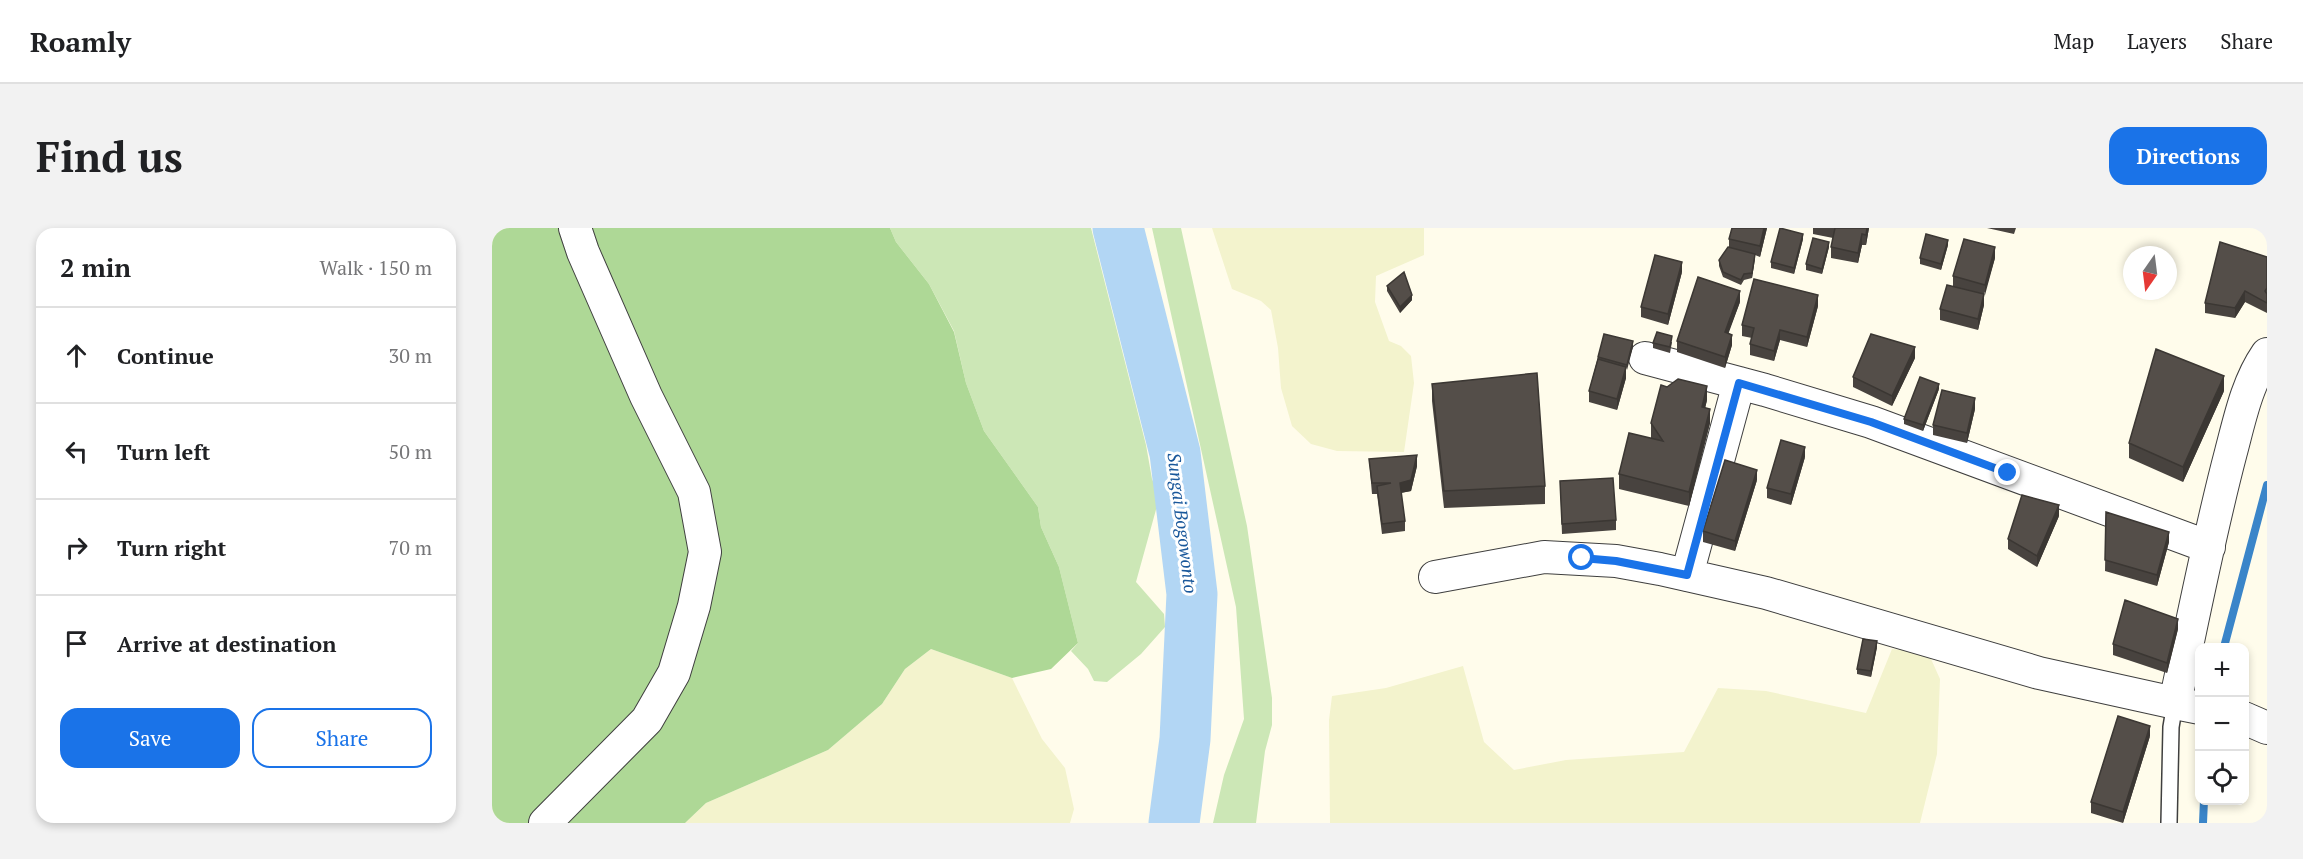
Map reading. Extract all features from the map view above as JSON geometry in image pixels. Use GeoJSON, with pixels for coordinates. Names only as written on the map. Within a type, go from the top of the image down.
{"type":"FeatureCollection","features":[{"type":"Feature","properties":{"kind":"street"},"geometry":{"type":"LineString","coordinates":[[545,823],[647,720],[674,672],[694,606],[705,552],[694,492],[646,396],[583,252],[575,228]]}},
{"type":"Feature","properties":{"kind":"street"},"geometry":{"type":"LineString","coordinates":[[1435,577],[1544,557],[1616,561],[1766,593],[2039,673],[2190,706],[2209,547],[2223,483],[2248,391],[2267,354]]}},
{"type":"Feature","properties":{"kind":"street"},"geometry":{"type":"LineString","coordinates":[[1645,358],[1871,422],[2209,547]]}},
{"type":"Feature","properties":{"kind":"street"},"geometry":{"type":"LineString","coordinates":[[1687,575],[1739,383]]}},
{"type":"Feature","properties":{"kind":"lane"},"geometry":{"type":"LineString","coordinates":[[2169,823],[2171,727],[2190,706]]}},
{"type":"Feature","properties":{"kind":"green space"},"geometry":{"type":"Polygon","coordinates":[[[492,228],[890,228],[896,242],[929,284],[954,332],[966,383],[984,431],[1038,507],[1041,527],[1059,567],[1078,643],[1051,669],[1012,678],[931,649],[905,669],[882,704],[828,750],[706,803],[685,823],[492,823],[492,228]]]}},
{"type":"Feature","properties":{"kind":"green space"},"geometry":{"type":"Polygon","coordinates":[[[890,228],[1091,228],[1146,445],[1152,479],[1157,490],[1157,506],[1136,582],[1164,614],[1165,627],[1141,654],[1107,682],[1094,681],[1088,669],[1071,651],[1078,643],[1059,567],[1041,527],[1038,507],[984,431],[966,383],[954,331],[929,284],[896,242],[890,228]]]}},
{"type":"Feature","properties":{"kind":"green space"},"geometry":{"type":"Polygon","coordinates":[[[1152,228],[1181,228],[1247,526],[1272,698],[1272,725],[1265,751],[1256,823],[1213,823],[1224,775],[1244,719],[1236,607],[1152,228]]]}},
{"type":"Feature","properties":{"kind":"green space"},"geometry":{"type":"Polygon","coordinates":[[[1212,228],[1424,228],[1424,255],[1376,276],[1375,302],[1389,341],[1401,346],[1411,356],[1414,383],[1404,452],[1337,451],[1311,444],[1292,426],[1281,388],[1278,348],[1271,310],[1261,301],[1232,289],[1212,228]]]}},
{"type":"Feature","properties":{"kind":"green space"},"geometry":{"type":"Polygon","coordinates":[[[931,649],[1012,678],[1042,739],[1065,768],[1074,809],[1070,823],[685,823],[706,803],[828,750],[882,704],[905,669],[931,649]]]}},
{"type":"Feature","properties":{"kind":"green space"},"geometry":{"type":"Polygon","coordinates":[[[1892,649],[1919,652],[1931,659],[1940,679],[1937,754],[1920,823],[1330,823],[1329,720],[1332,696],[1386,688],[1463,666],[1484,742],[1514,770],[1566,760],[1684,752],[1718,688],[1766,691],[1866,713],[1892,649]]]}},
{"type":"Feature","properties":{"kind":"building"},"geometry":{"type":"Polygon","coordinates":[[[1732,228],[1764,228],[1760,246],[1729,239],[1732,228]]]}},
{"type":"Feature","properties":{"kind":"building"},"geometry":{"type":"Polygon","coordinates":[[[1780,228],[1803,234],[1794,268],[1771,262],[1780,228]]]}},
{"type":"Feature","properties":{"kind":"building"},"geometry":{"type":"Polygon","coordinates":[[[1835,228],[1867,228],[1866,235],[1862,234],[1858,253],[1831,247],[1835,228]]]}},
{"type":"Feature","properties":{"kind":"building"},"geometry":{"type":"Polygon","coordinates":[[[1926,234],[1948,240],[1941,264],[1920,258],[1926,234]]]}},
{"type":"Feature","properties":{"kind":"building"},"geometry":{"type":"Polygon","coordinates":[[[1813,238],[1829,242],[1822,269],[1806,264],[1813,238]]]}},
{"type":"Feature","properties":{"kind":"building"},"geometry":{"type":"Polygon","coordinates":[[[1964,239],[1995,247],[1985,285],[1953,276],[1964,239]]]}},
{"type":"Feature","properties":{"kind":"building"},"geometry":{"type":"Polygon","coordinates":[[[2220,242],[2267,257],[2267,288],[2265,291],[2267,303],[2245,291],[2235,308],[2205,303],[2220,242]]]}},
{"type":"Feature","properties":{"kind":"building"},"geometry":{"type":"Polygon","coordinates":[[[1728,247],[1755,254],[1752,273],[1744,274],[1741,280],[1723,272],[1719,260],[1728,247]]]}},
{"type":"Feature","properties":{"kind":"building"},"geometry":{"type":"Polygon","coordinates":[[[1655,255],[1682,262],[1668,314],[1641,307],[1655,255]]]}},
{"type":"Feature","properties":{"kind":"building"},"geometry":{"type":"Polygon","coordinates":[[[1404,272],[1412,295],[1400,307],[1387,286],[1404,272]]]}},
{"type":"Feature","properties":{"kind":"building"},"geometry":{"type":"Polygon","coordinates":[[[1698,277],[1740,291],[1725,332],[1732,335],[1725,357],[1677,341],[1698,277]]]}},
{"type":"Feature","properties":{"kind":"building"},"geometry":{"type":"Polygon","coordinates":[[[1754,279],[1818,295],[1807,337],[1780,330],[1774,351],[1750,344],[1754,328],[1742,325],[1754,279]]]}},
{"type":"Feature","properties":{"kind":"building"},"geometry":{"type":"Polygon","coordinates":[[[1947,285],[1984,294],[1978,319],[1940,309],[1947,285]]]}},
{"type":"Feature","properties":{"kind":"building"},"geometry":{"type":"Polygon","coordinates":[[[1657,332],[1672,336],[1670,347],[1653,343],[1657,332]]]}},
{"type":"Feature","properties":{"kind":"building"},"geometry":{"type":"Polygon","coordinates":[[[1604,334],[1633,341],[1627,365],[1598,357],[1604,334]]]}},
{"type":"Feature","properties":{"kind":"building"},"geometry":{"type":"Polygon","coordinates":[[[1871,334],[1915,347],[1892,396],[1853,377],[1871,334]]]}},
{"type":"Feature","properties":{"kind":"building"},"geometry":{"type":"Polygon","coordinates":[[[2156,349],[2224,376],[2183,467],[2129,443],[2156,349]]]}},
{"type":"Feature","properties":{"kind":"building"},"geometry":{"type":"Polygon","coordinates":[[[1598,359],[1626,367],[1617,399],[1589,391],[1598,359]]]}},
{"type":"Feature","properties":{"kind":"building"},"geometry":{"type":"Polygon","coordinates":[[[1537,373],[1545,486],[1444,491],[1432,384],[1537,373]]]}},
{"type":"Feature","properties":{"kind":"building"},"geometry":{"type":"Polygon","coordinates":[[[1920,377],[1939,384],[1923,425],[1904,419],[1920,377]]]}},
{"type":"Feature","properties":{"kind":"building"},"geometry":{"type":"Polygon","coordinates":[[[1678,379],[1707,386],[1702,407],[1710,409],[1689,492],[1619,474],[1629,433],[1663,441],[1651,423],[1661,385],[1667,387],[1678,379]]]}},
{"type":"Feature","properties":{"kind":"building"},"geometry":{"type":"Polygon","coordinates":[[[1942,390],[1975,398],[1967,433],[1933,425],[1942,390]]]}},
{"type":"Feature","properties":{"kind":"building"},"geometry":{"type":"Polygon","coordinates":[[[1781,440],[1805,447],[1791,494],[1767,488],[1781,440]]]}},
{"type":"Feature","properties":{"kind":"building"},"geometry":{"type":"Polygon","coordinates":[[[1417,455],[1411,480],[1400,483],[1405,521],[1382,524],[1377,486],[1391,483],[1372,483],[1369,459],[1417,455]]]}},
{"type":"Feature","properties":{"kind":"building"},"geometry":{"type":"Polygon","coordinates":[[[1725,460],[1757,470],[1735,541],[1703,531],[1725,460]]]}},
{"type":"Feature","properties":{"kind":"building"},"geometry":{"type":"Polygon","coordinates":[[[1613,478],[1616,520],[1562,524],[1560,481],[1613,478]]]}},
{"type":"Feature","properties":{"kind":"building"},"geometry":{"type":"Polygon","coordinates":[[[2022,495],[2059,505],[2037,556],[2008,539],[2022,495]]]}},
{"type":"Feature","properties":{"kind":"building"},"geometry":{"type":"Polygon","coordinates":[[[2106,512],[2169,532],[2157,575],[2105,560],[2106,512]]]}},
{"type":"Feature","properties":{"kind":"building"},"geometry":{"type":"Polygon","coordinates":[[[2125,600],[2178,619],[2167,663],[2113,644],[2125,600]]]}},
{"type":"Feature","properties":{"kind":"building"},"geometry":{"type":"Polygon","coordinates":[[[1863,639],[1877,641],[1871,671],[1857,669],[1863,639]]]}},
{"type":"Feature","properties":{"kind":"building"},"geometry":{"type":"Polygon","coordinates":[[[2118,716],[2150,726],[2123,812],[2091,802],[2118,716]]]}},
{"type":"Feature","properties":{"kind":"waterway","name":"Sungai Bogowonto"},"geometry":{"type":"LineString","coordinates":[[1118,228],[1175,453],[1192,594],[1185,739],[1174,823]]}},
{"type":"Feature","properties":{"kind":"waterway"},"geometry":{"type":"LineString","coordinates":[[2225,643],[2267,485]]}},
{"type":"Feature","properties":{"kind":"waterway"},"geometry":{"type":"LineString","coordinates":[[2203,823],[2204,805]]}},
{"type":"Feature","properties":{"kind":"route"},"geometry":{"type":"LineString","coordinates":[[1582,558],[1616,561],[1687,575],[1739,383],[1871,422],[2008,473]]}}]}
